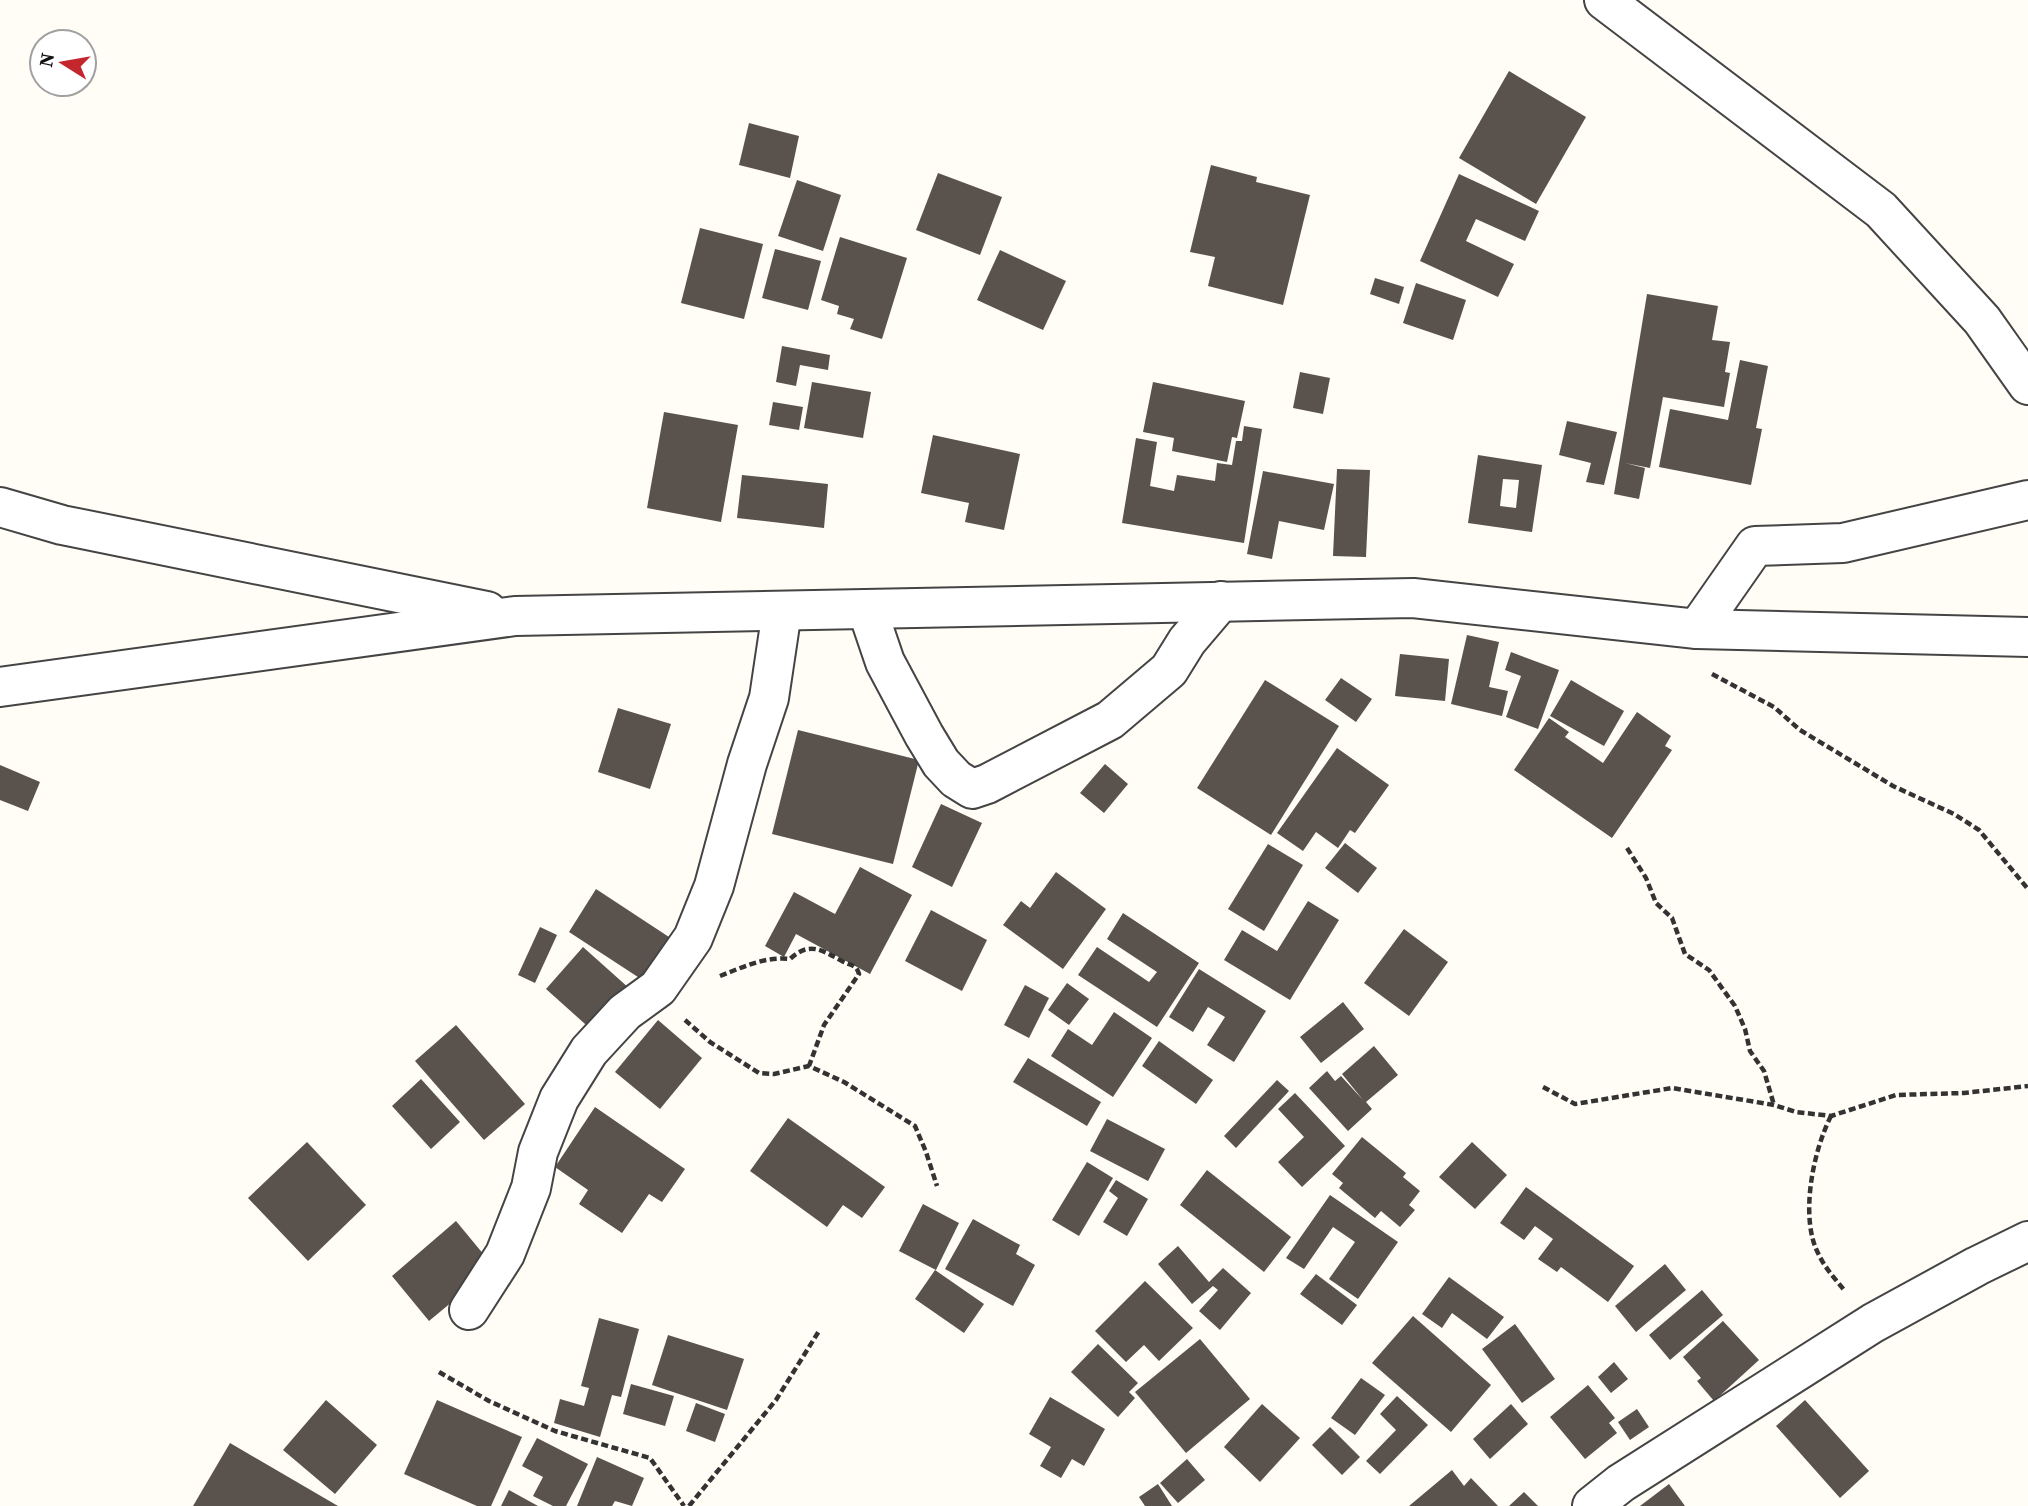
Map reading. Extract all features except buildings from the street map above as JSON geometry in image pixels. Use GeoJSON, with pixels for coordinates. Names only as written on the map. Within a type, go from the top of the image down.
{"type":"FeatureCollection","features":[{"type":"Feature","properties":{"kind":"street"},"geometry":{"type":"LineString","coordinates":[[1604,0],[1881,210],[1982,320],[2028,385]]}},
{"type":"Feature","properties":{"kind":"street"},"geometry":{"type":"LineString","coordinates":[[1698,629],[1755,546],[1843,543],[2028,500]]}},
{"type":"Feature","properties":{"kind":"street"},"geometry":{"type":"LineString","coordinates":[[0,508],[62,525],[515,616]]}},
{"type":"Feature","properties":{"kind":"street"},"geometry":{"type":"LineString","coordinates":[[0,687],[515,616],[1413,598],[1698,629],[2028,637]]}},
{"type":"Feature","properties":{"kind":"street"},"geometry":{"type":"LineString","coordinates":[[867,609],[885,663],[924,735],[941,763],[956,779],[972,789],[1110,720],[1169,670],[1187,641],[1221,601]]}},
{"type":"Feature","properties":{"kind":"street"},"geometry":{"type":"LineString","coordinates":[[469,1310],[505,1254],[531,1188],[538,1152],[559,1099],[589,1051],[625,1012],[658,988],[694,938],[714,886],[747,764],[769,698],[782,611]]}},
{"type":"Feature","properties":{"kind":"street"},"geometry":{"type":"LineString","coordinates":[[1592,1506],[1621,1483],[1874,1323],[2028,1241]]}},
{"type":"Feature","properties":{"kind":"path"},"geometry":{"type":"LineString","coordinates":[[1711,674],[1774,707],[1800,730],[1893,786],[1954,814],[1979,830],[2028,889]]}},
{"type":"Feature","properties":{"kind":"path"},"geometry":{"type":"LineString","coordinates":[[1627,848],[1646,878],[1656,902],[1672,918],[1685,954],[1709,970],[1735,1006],[1745,1029],[1750,1051],[1764,1071],[1774,1105]]}},
{"type":"Feature","properties":{"kind":"path"},"geometry":{"type":"LineString","coordinates":[[809,1066],[824,1025],[859,974],[855,965],[818,948],[799,951],[790,960],[762,960],[708,980],[658,988],[663,998],[695,1030],[759,1073],[774,1074],[809,1066],[844,1082],[915,1126],[937,1186]]}},
{"type":"Feature","properties":{"kind":"path"},"geometry":{"type":"LineString","coordinates":[[1543,1087],[1575,1104],[1672,1088],[1774,1105],[1796,1112],[1831,1116],[1896,1096],[1964,1093],[2028,1086]]}},
{"type":"Feature","properties":{"kind":"path"},"geometry":{"type":"LineString","coordinates":[[1831,1116],[1821,1136],[1812,1176],[1808,1214],[1818,1254],[1842,1288],[1874,1323]]}},
{"type":"Feature","properties":{"kind":"path"},"geometry":{"type":"LineString","coordinates":[[439,1372],[489,1401],[555,1431],[650,1458],[686,1506],[776,1399],[819,1331]]}}]}
